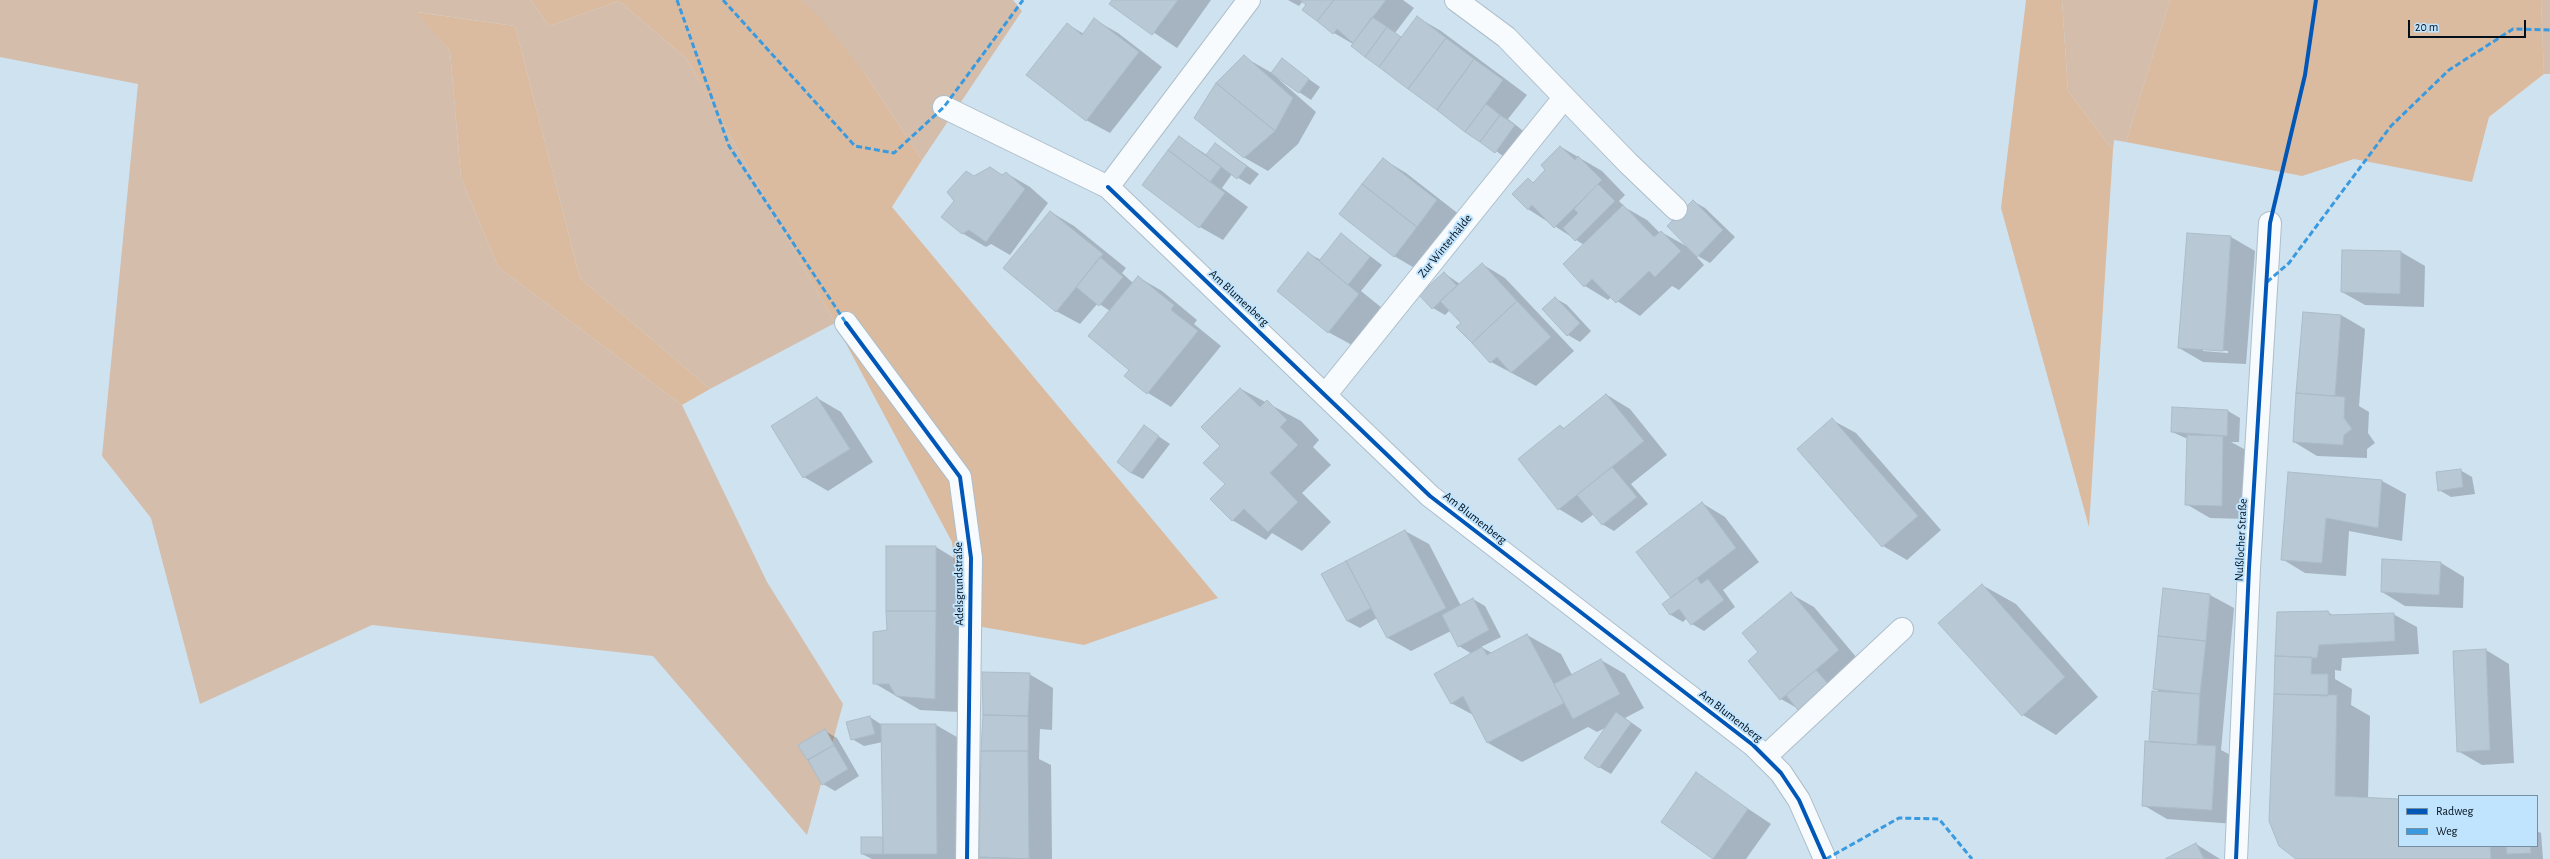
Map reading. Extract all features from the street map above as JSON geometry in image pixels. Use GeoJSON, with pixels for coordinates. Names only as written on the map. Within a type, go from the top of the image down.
{"type":"FeatureCollection","features":[{"type":"Feature","properties":{"kind":"street"},"geometry":{"type":"LineString","coordinates":[[1108,187],[1248,0]]}},
{"type":"Feature","properties":{"kind":"street"},"geometry":{"type":"LineString","coordinates":[[1456,0],[1506,36],[1564,98],[1676,209]]}},
{"type":"Feature","properties":{"kind":"street","name":"Zur Winterhälde"},"geometry":{"type":"LineString","coordinates":[[1326,394],[1564,98]]}},
{"type":"Feature","properties":{"kind":"street","name":"Am Blumenberg"},"geometry":{"type":"LineString","coordinates":[[944,108],[1108,187],[1326,394],[1430,496],[1753,745],[1781,773],[1799,800],[1825,859]]}},
{"type":"Feature","properties":{"kind":"street","name":"Nußlocher Straße"},"geometry":{"type":"LineString","coordinates":[[2236,859],[2249,568],[2270,223]]}},
{"type":"Feature","properties":{"kind":"street","name":"Adelsgrundstraße"},"geometry":{"type":"LineString","coordinates":[[846,323],[960,477],[971,558],[967,859]]}},
{"type":"Feature","properties":{"kind":"street"},"geometry":{"type":"LineString","coordinates":[[1765,757],[1902,629]]}},
{"type":"Feature","properties":{"kind":"shaded area"},"geometry":{"type":"Polygon","coordinates":[[[0,0],[531,0],[549,26],[619,1],[687,59],[835,323],[710,389],[580,278],[515,26],[417,12],[450,51],[461,178],[498,267],[682,405],[767,582],[843,704],[807,835],[653,656],[372,625],[200,704],[151,518],[102,456],[138,84],[0,57],[0,0]]]}},
{"type":"Feature","properties":{"kind":"shaded area"},"geometry":{"type":"Polygon","coordinates":[[[531,0],[801,0],[821,19],[866,75],[922,160],[892,207],[1218,598],[1084,645],[960,623],[952,542],[835,323],[687,59],[619,1],[549,26],[531,0]]]}},
{"type":"Feature","properties":{"kind":"shaded area"},"geometry":{"type":"Polygon","coordinates":[[[801,0],[1013,0],[1022,11],[922,160],[866,75],[801,0]]]}},
{"type":"Feature","properties":{"kind":"shaded area"},"geometry":{"type":"Polygon","coordinates":[[[2026,0],[2062,0],[2068,91],[2113,150],[2089,527],[2001,208],[2026,0]]]}},
{"type":"Feature","properties":{"kind":"shaded area"},"geometry":{"type":"Polygon","coordinates":[[[2062,0],[2170,0],[2126,142],[2114,140],[2113,150],[2068,91],[2062,0]]]}},
{"type":"Feature","properties":{"kind":"shaded area"},"geometry":{"type":"Polygon","coordinates":[[[2170,0],[2541,0],[2544,74],[2489,117],[2472,182],[2354,159],[2302,176],[2126,142],[2170,0]]]}},
{"type":"Feature","properties":{"kind":"shaded area"},"geometry":{"type":"Polygon","coordinates":[[[2541,0],[2550,0],[2550,74],[2544,74],[2541,0]]]}},
{"type":"Feature","properties":{"kind":"shaded area"},"geometry":{"type":"Polygon","coordinates":[[[416,12],[515,26],[580,278],[710,389],[682,405],[498,267],[461,178],[450,51],[416,12]]]}},
{"type":"Feature","properties":{"kind":"building"},"geometry":{"type":"Polygon","coordinates":[[[1112,0],[1178,0],[1152,35],[1109,4],[1112,0]]]}},
{"type":"Feature","properties":{"kind":"building"},"geometry":{"type":"Polygon","coordinates":[[[1300,0],[1334,0],[1317,21],[1302,10],[1306,5],[1300,0]]]}},
{"type":"Feature","properties":{"kind":"building"},"geometry":{"type":"Polygon","coordinates":[[[1334,0],[1386,0],[1353,43],[1337,29],[1333,34],[1317,21],[1334,0]]]}},
{"type":"Feature","properties":{"kind":"building"},"geometry":{"type":"Polygon","coordinates":[[[1417,16],[1446,38],[1408,89],[1379,67],[1417,16]]]}},
{"type":"Feature","properties":{"kind":"building"},"geometry":{"type":"Polygon","coordinates":[[[1372,17],[1387,27],[1365,57],[1351,46],[1372,17]]]}},
{"type":"Feature","properties":{"kind":"building"},"geometry":{"type":"Polygon","coordinates":[[[1094,18],[1139,52],[1086,121],[1026,75],[1067,23],[1082,35],[1094,18]]]}},
{"type":"Feature","properties":{"kind":"building"},"geometry":{"type":"Polygon","coordinates":[[[1387,27],[1401,37],[1379,67],[1365,57],[1387,27]]]}},
{"type":"Feature","properties":{"kind":"building"},"geometry":{"type":"Polygon","coordinates":[[[1446,38],[1474,59],[1437,110],[1408,89],[1446,38]]]}},
{"type":"Feature","properties":{"kind":"building"},"geometry":{"type":"Polygon","coordinates":[[[1244,55],[1293,98],[1275,131],[1216,83],[1244,55]]]}},
{"type":"Feature","properties":{"kind":"building"},"geometry":{"type":"Polygon","coordinates":[[[1282,58],[1309,79],[1299,93],[1271,73],[1282,58]]]}},
{"type":"Feature","properties":{"kind":"building"},"geometry":{"type":"Polygon","coordinates":[[[1474,59],[1503,80],[1465,132],[1437,110],[1474,59]]]}},
{"type":"Feature","properties":{"kind":"building"},"geometry":{"type":"Polygon","coordinates":[[[1216,83],[1275,131],[1244,158],[1194,118],[1216,83]]]}},
{"type":"Feature","properties":{"kind":"building"},"geometry":{"type":"Polygon","coordinates":[[[1486,104],[1500,115],[1480,142],[1465,132],[1486,104]]]}},
{"type":"Feature","properties":{"kind":"building"},"geometry":{"type":"Polygon","coordinates":[[[1500,115],[1515,125],[1495,153],[1480,142],[1500,115]]]}},
{"type":"Feature","properties":{"kind":"building"},"geometry":{"type":"Polygon","coordinates":[[[1179,136],[1221,167],[1210,182],[1168,150],[1179,136]]]}},
{"type":"Feature","properties":{"kind":"building"},"geometry":{"type":"Polygon","coordinates":[[[1215,143],[1247,166],[1237,179],[1206,155],[1215,143]]]}},
{"type":"Feature","properties":{"kind":"building"},"geometry":{"type":"Polygon","coordinates":[[[1560,146],[1575,160],[1578,156],[1602,180],[1554,228],[1532,205],[1528,210],[1512,194],[1528,178],[1533,183],[1545,170],[1541,165],[1560,146]]]}},
{"type":"Feature","properties":{"kind":"building"},"geometry":{"type":"Polygon","coordinates":[[[1168,150],[1225,193],[1199,228],[1142,185],[1168,150]]]}},
{"type":"Feature","properties":{"kind":"building"},"geometry":{"type":"Polygon","coordinates":[[[1383,158],[1437,200],[1417,227],[1362,184],[1383,158]]]}},
{"type":"Feature","properties":{"kind":"building"},"geometry":{"type":"Polygon","coordinates":[[[990,167],[1002,175],[1006,172],[1025,189],[986,242],[969,230],[962,234],[941,217],[954,201],[947,192],[966,171],[974,176],[990,167]]]}},
{"type":"Feature","properties":{"kind":"building"},"geometry":{"type":"Polygon","coordinates":[[[1362,184],[1417,227],[1394,257],[1339,214],[1362,184]]]}},
{"type":"Feature","properties":{"kind":"building"},"geometry":{"type":"Polygon","coordinates":[[[1598,184],[1615,201],[1575,241],[1563,228],[1578,213],[1574,209],[1598,184]]]}},
{"type":"Feature","properties":{"kind":"building"},"geometry":{"type":"Polygon","coordinates":[[[1693,200],[1723,230],[1697,257],[1667,226],[1693,200]]]}},
{"type":"Feature","properties":{"kind":"building"},"geometry":{"type":"Polygon","coordinates":[[[1623,205],[1654,237],[1661,231],[1681,251],[1655,277],[1649,271],[1616,303],[1592,279],[1584,287],[1563,264],[1623,205]]]}},
{"type":"Feature","properties":{"kind":"building"},"geometry":{"type":"Polygon","coordinates":[[[1050,211],[1103,254],[1056,312],[1003,268],[1050,211]]]}},
{"type":"Feature","properties":{"kind":"building"},"geometry":{"type":"Polygon","coordinates":[[[1341,233],[1370,257],[1348,285],[1319,261],[1341,233]]]}},
{"type":"Feature","properties":{"kind":"building"},"geometry":{"type":"Polygon","coordinates":[[[2187,233],[2231,236],[2223,351],[2178,348],[2187,233]]]}},
{"type":"Feature","properties":{"kind":"building"},"geometry":{"type":"Polygon","coordinates":[[[2342,250],[2401,251],[2400,294],[2341,292],[2342,250]]]}},
{"type":"Feature","properties":{"kind":"building"},"geometry":{"type":"Polygon","coordinates":[[[1308,252],[1359,294],[1328,333],[1277,291],[1308,252]]]}},
{"type":"Feature","properties":{"kind":"building"},"geometry":{"type":"Polygon","coordinates":[[[1100,257],[1123,277],[1099,306],[1076,287],[1100,257]]]}},
{"type":"Feature","properties":{"kind":"building"},"geometry":{"type":"Polygon","coordinates":[[[1482,263],[1517,301],[1472,343],[1456,327],[1461,323],[1440,301],[1482,263]]]}},
{"type":"Feature","properties":{"kind":"building"},"geometry":{"type":"Polygon","coordinates":[[[1444,272],[1457,286],[1432,309],[1419,295],[1444,272]]]}},
{"type":"Feature","properties":{"kind":"building"},"geometry":{"type":"Polygon","coordinates":[[[1138,276],[1174,305],[1171,310],[1198,331],[1147,394],[1124,376],[1129,370],[1088,336],[1138,276]]]}},
{"type":"Feature","properties":{"kind":"building"},"geometry":{"type":"Polygon","coordinates":[[[1555,297],[1580,323],[1567,336],[1542,309],[1555,297]]]}},
{"type":"Feature","properties":{"kind":"building"},"geometry":{"type":"Polygon","coordinates":[[[1517,301],[1551,337],[1511,373],[1497,357],[1490,363],[1472,343],[1517,301]]]}},
{"type":"Feature","properties":{"kind":"building"},"geometry":{"type":"Polygon","coordinates":[[[2303,312],[2341,315],[2335,396],[2296,393],[2303,312]]]}},
{"type":"Feature","properties":{"kind":"building"},"geometry":{"type":"Polygon","coordinates":[[[1240,388],[1260,407],[1267,400],[1287,420],[1280,427],[1298,445],[1270,473],[1298,502],[1268,532],[1244,509],[1232,521],[1210,499],[1225,484],[1203,463],[1220,446],[1201,427],[1240,388]]]}},
{"type":"Feature","properties":{"kind":"building"},"geometry":{"type":"Polygon","coordinates":[[[2296,393],[2345,397],[2344,418],[2352,429],[2344,435],[2343,445],[2293,442],[2296,393]]]}},
{"type":"Feature","properties":{"kind":"building"},"geometry":{"type":"Polygon","coordinates":[[[1606,394],[1644,441],[1558,510],[1518,459],[1560,425],[1563,429],[1606,394]]]}},
{"type":"Feature","properties":{"kind":"building"},"geometry":{"type":"Polygon","coordinates":[[[817,397],[850,449],[803,478],[771,426],[817,397]]]}},
{"type":"Feature","properties":{"kind":"building"},"geometry":{"type":"Polygon","coordinates":[[[2172,407],[2228,410],[2227,436],[2171,432],[2172,407]]]}},
{"type":"Feature","properties":{"kind":"building"},"geometry":{"type":"Polygon","coordinates":[[[1832,418],[1918,516],[1882,547],[1797,449],[1832,418]]]}},
{"type":"Feature","properties":{"kind":"building"},"geometry":{"type":"Polygon","coordinates":[[[1144,425],[1159,436],[1131,473],[1117,462],[1144,425]]]}},
{"type":"Feature","properties":{"kind":"building"},"geometry":{"type":"Polygon","coordinates":[[[2187,435],[2223,436],[2222,506],[2185,505],[2187,435]]]}},
{"type":"Feature","properties":{"kind":"building"},"geometry":{"type":"Polygon","coordinates":[[[1612,467],[1637,497],[1602,525],[1577,495],[1612,467]]]}},
{"type":"Feature","properties":{"kind":"building"},"geometry":{"type":"Polygon","coordinates":[[[2461,469],[2463,487],[2438,491],[2436,472],[2461,469]]]}},
{"type":"Feature","properties":{"kind":"building"},"geometry":{"type":"Polygon","coordinates":[[[2288,472],[2382,480],[2378,528],[2326,518],[2322,563],[2281,560],[2288,472]]]}},
{"type":"Feature","properties":{"kind":"building"},"geometry":{"type":"Polygon","coordinates":[[[1702,502],[1736,548],[1671,598],[1636,552],[1702,502]]]}},
{"type":"Feature","properties":{"kind":"building"},"geometry":{"type":"Polygon","coordinates":[[[1405,530],[1446,608],[1387,638],[1346,561],[1405,530]]]}},
{"type":"Feature","properties":{"kind":"building"},"geometry":{"type":"Polygon","coordinates":[[[886,546],[936,546],[936,611],[886,611],[886,546]]]}},
{"type":"Feature","properties":{"kind":"building"},"geometry":{"type":"Polygon","coordinates":[[[2382,559],[2441,562],[2439,595],[2381,592],[2382,559]]]}},
{"type":"Feature","properties":{"kind":"building"},"geometry":{"type":"Polygon","coordinates":[[[1346,561],[1371,608],[1347,621],[1321,574],[1346,561]]]}},
{"type":"Feature","properties":{"kind":"building"},"geometry":{"type":"Polygon","coordinates":[[[1697,578],[1701,584],[1708,579],[1724,600],[1691,625],[1679,609],[1670,615],[1662,604],[1697,578]]]}},
{"type":"Feature","properties":{"kind":"building"},"geometry":{"type":"Polygon","coordinates":[[[1982,584],[2065,677],[2022,716],[1938,623],[1982,584]]]}},
{"type":"Feature","properties":{"kind":"building"},"geometry":{"type":"Polygon","coordinates":[[[2163,588],[2210,594],[2206,641],[2158,636],[2163,588]]]}},
{"type":"Feature","properties":{"kind":"building"},"geometry":{"type":"Polygon","coordinates":[[[1791,592],[1839,650],[1780,700],[1748,661],[1758,652],[1742,633],[1791,592]]]}},
{"type":"Feature","properties":{"kind":"building"},"geometry":{"type":"Polygon","coordinates":[[[1473,598],[1489,630],[1458,647],[1442,615],[1473,598]]]}},
{"type":"Feature","properties":{"kind":"building"},"geometry":{"type":"Polygon","coordinates":[[[886,611],[936,611],[935,699],[896,696],[889,684],[873,684],[873,632],[887,630],[886,611]]]}},
{"type":"Feature","properties":{"kind":"building"},"geometry":{"type":"Polygon","coordinates":[[[2328,611],[2330,615],[2394,613],[2395,641],[2319,645],[2317,658],[2275,656],[2277,612],[2328,611]]]}},
{"type":"Feature","properties":{"kind":"building"},"geometry":{"type":"Polygon","coordinates":[[[1527,634],[1564,703],[1487,743],[1463,696],[1451,704],[1434,674],[1482,647],[1487,655],[1527,634]]]}},
{"type":"Feature","properties":{"kind":"building"},"geometry":{"type":"Polygon","coordinates":[[[2158,636],[2206,641],[2200,694],[2153,689],[2158,636]]]}},
{"type":"Feature","properties":{"kind":"building"},"geometry":{"type":"Polygon","coordinates":[[[2486,649],[2490,750],[2457,752],[2453,651],[2486,649]]]}},
{"type":"Feature","properties":{"kind":"building"},"geometry":{"type":"Polygon","coordinates":[[[2275,656],[2312,657],[2311,674],[2328,674],[2328,696],[2274,694],[2275,656]]]}},
{"type":"Feature","properties":{"kind":"building"},"geometry":{"type":"Polygon","coordinates":[[[1601,659],[1620,694],[1573,719],[1554,684],[1601,659]]]}},
{"type":"Feature","properties":{"kind":"building"},"geometry":{"type":"Polygon","coordinates":[[[1816,670],[1829,685],[1798,710],[1786,695],[1816,670]]]}},
{"type":"Feature","properties":{"kind":"building"},"geometry":{"type":"Polygon","coordinates":[[[982,672],[1030,673],[1028,716],[983,715],[982,672]]]}},
{"type":"Feature","properties":{"kind":"building"},"geometry":{"type":"Polygon","coordinates":[[[2152,691],[2200,694],[2197,745],[2149,742],[2152,691]]]}},
{"type":"Feature","properties":{"kind":"building"},"geometry":{"type":"Polygon","coordinates":[[[2274,694],[2337,695],[2335,796],[2398,799],[2398,847],[2490,847],[2491,859],[2296,859],[2279,846],[2269,821],[2274,694]]]}},
{"type":"Feature","properties":{"kind":"building"},"geometry":{"type":"Polygon","coordinates":[[[1616,712],[1631,723],[1599,768],[1584,758],[1616,712]]]}},
{"type":"Feature","properties":{"kind":"building"},"geometry":{"type":"Polygon","coordinates":[[[983,715],[1028,716],[1028,751],[981,751],[983,715]]]}},
{"type":"Feature","properties":{"kind":"building"},"geometry":{"type":"Polygon","coordinates":[[[870,716],[875,734],[851,740],[846,722],[870,716]]]}},
{"type":"Feature","properties":{"kind":"building"},"geometry":{"type":"Polygon","coordinates":[[[881,724],[936,724],[937,854],[883,854],[881,724]]]}},
{"type":"Feature","properties":{"kind":"building"},"geometry":{"type":"Polygon","coordinates":[[[825,729],[834,745],[807,760],[798,745],[825,729]]]}},
{"type":"Feature","properties":{"kind":"building"},"geometry":{"type":"Polygon","coordinates":[[[2145,741],[2216,746],[2212,810],[2142,806],[2145,741]]]}},
{"type":"Feature","properties":{"kind":"building"},"geometry":{"type":"Polygon","coordinates":[[[834,745],[848,769],[822,785],[808,760],[834,745]]]}},
{"type":"Feature","properties":{"kind":"building"},"geometry":{"type":"Polygon","coordinates":[[[981,751],[1028,751],[1029,859],[979,857],[981,751]]]}},
{"type":"Feature","properties":{"kind":"building"},"geometry":{"type":"Polygon","coordinates":[[[1696,772],[1748,809],[1713,859],[1661,822],[1696,772]]]}},
{"type":"Feature","properties":{"kind":"building"},"geometry":{"type":"Polygon","coordinates":[[[861,837],[883,837],[883,854],[861,854],[861,837]]]}},
{"type":"Feature","properties":{"kind":"building"},"geometry":{"type":"Polygon","coordinates":[[[2196,843],[2204,859],[2165,859],[2196,843]]]}},
{"type":"Feature","properties":{"kind":"building"},"geometry":{"type":"Polygon","coordinates":[[[2506,847],[2530,847],[2531,853],[2507,854],[2506,847]]]}},
{"type":"Feature","properties":{"kind":"building"},"geometry":{"type":"Polygon","coordinates":[[[979,857],[1029,859],[979,859],[979,857]]]}},
{"type":"Feature","properties":{"kind":"marked path"},"geometry":{"type":"LineString","coordinates":[[677,0],[729,146],[846,323]]}},
{"type":"Feature","properties":{"kind":"marked path"},"geometry":{"type":"LineString","coordinates":[[723,0],[855,146],[894,153],[944,107],[1023,0]]}},
{"type":"Feature","properties":{"kind":"marked path"},"geometry":{"type":"LineString","coordinates":[[2267,282],[2289,263],[2391,126],[2449,70],[2513,29],[2550,30]]}},
{"type":"Feature","properties":{"kind":"marked path"},"geometry":{"type":"LineString","coordinates":[[1826,859],[1899,818],[1939,819],[1972,859]]}},
{"type":"Feature","properties":{"kind":"cycle path"},"geometry":{"type":"LineString","coordinates":[[2236,859],[2249,568],[2270,223],[2305,75],[2316,0]]}},
{"type":"Feature","properties":{"kind":"cycle path"},"geometry":{"type":"LineString","coordinates":[[1108,187],[1430,496],[1753,745],[1781,773],[1799,800],[1825,859]]}},
{"type":"Feature","properties":{"kind":"cycle path"},"geometry":{"type":"LineString","coordinates":[[846,323],[960,477],[971,558],[967,859]]}}]}
